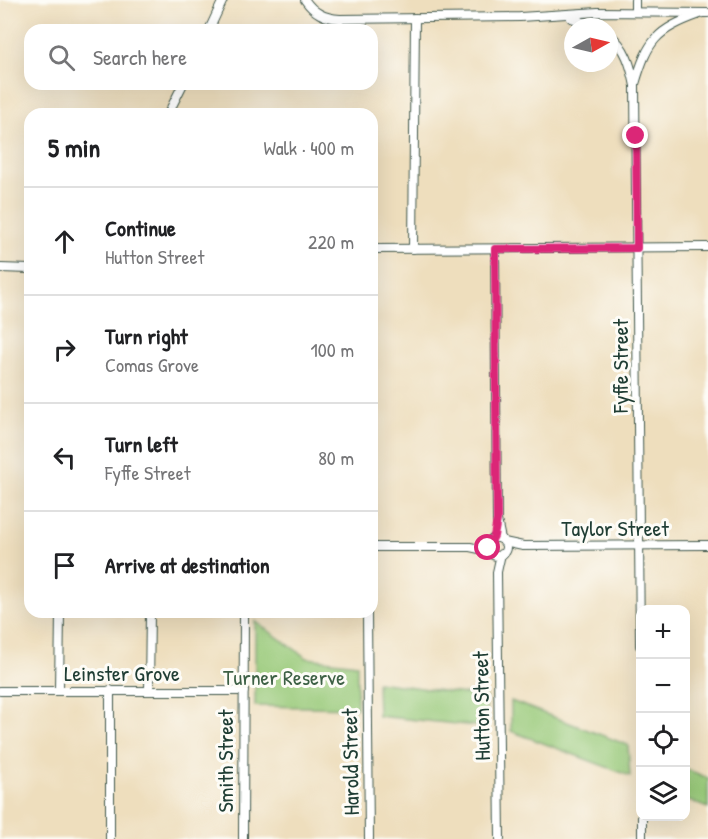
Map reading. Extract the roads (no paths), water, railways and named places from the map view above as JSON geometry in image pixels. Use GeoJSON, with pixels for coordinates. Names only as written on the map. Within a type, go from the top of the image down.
{"type":"FeatureCollection","features":[{"type":"Feature","properties":{"kind":"street"},"geometry":{"type":"LineString","coordinates":[[212,24],[223,0]]}},
{"type":"Feature","properties":{"kind":"street"},"geometry":{"type":"LineString","coordinates":[[305,0],[317,13],[332,19],[563,16],[598,12],[706,13]]}},
{"type":"Feature","properties":{"kind":"street"},"geometry":{"type":"LineString","coordinates":[[635,0],[635,12]]}},
{"type":"Feature","properties":{"kind":"street","name":"Fyffe Street"},"geometry":{"type":"LineString","coordinates":[[635,86],[642,62],[652,42],[668,28],[706,13]]}},
{"type":"Feature","properties":{"kind":"street"},"geometry":{"type":"LineString","coordinates":[[563,16],[570,18]]}},
{"type":"Feature","properties":{"kind":"street"},"geometry":{"type":"LineString","coordinates":[[413,249],[415,18]]}},
{"type":"Feature","properties":{"kind":"street","name":"Fyffe Street"},"geometry":{"type":"LineString","coordinates":[[618,42],[630,64],[635,86],[640,605]]}},
{"type":"Feature","properties":{"kind":"street"},"geometry":{"type":"LineString","coordinates":[[171,108],[180,90]]}},
{"type":"Feature","properties":{"kind":"street"},"geometry":{"type":"LineString","coordinates":[[378,249],[708,247]]}},
{"type":"Feature","properties":{"kind":"street","name":"Hutton Street"},"geometry":{"type":"LineString","coordinates":[[495,249],[500,839]]}},
{"type":"Feature","properties":{"kind":"street"},"geometry":{"type":"LineString","coordinates":[[0,268],[24,269]]}},
{"type":"Feature","properties":{"kind":"street","name":"Taylor Street"},"geometry":{"type":"LineString","coordinates":[[378,547],[708,545]]}},
{"type":"Feature","properties":{"kind":"street"},"geometry":{"type":"LineString","coordinates":[[59,691],[60,618]]}},
{"type":"Feature","properties":{"kind":"street"},"geometry":{"type":"LineString","coordinates":[[149,690],[150,618]]}},
{"type":"Feature","properties":{"kind":"street","name":"Smith Street"},"geometry":{"type":"LineString","coordinates":[[243,839],[244,618]]}},
{"type":"Feature","properties":{"kind":"street","name":"Harold Street"},"geometry":{"type":"LineString","coordinates":[[367,618],[369,839]]}},
{"type":"Feature","properties":{"kind":"street","name":"Leinster Grove"},"geometry":{"type":"LineString","coordinates":[[0,690],[244,691]]}},
{"type":"Feature","properties":{"kind":"street"},"geometry":{"type":"LineString","coordinates":[[110,690],[110,839]]}},
{"type":"Feature","properties":{"kind":"street"},"geometry":{"type":"LineString","coordinates":[[642,821],[642,839]]}},
{"type":"Feature","properties":{"kind":"park label","name":"Turner Reserve"},"geometry":{"type":"Point","coordinates":[284,677]}}]}
